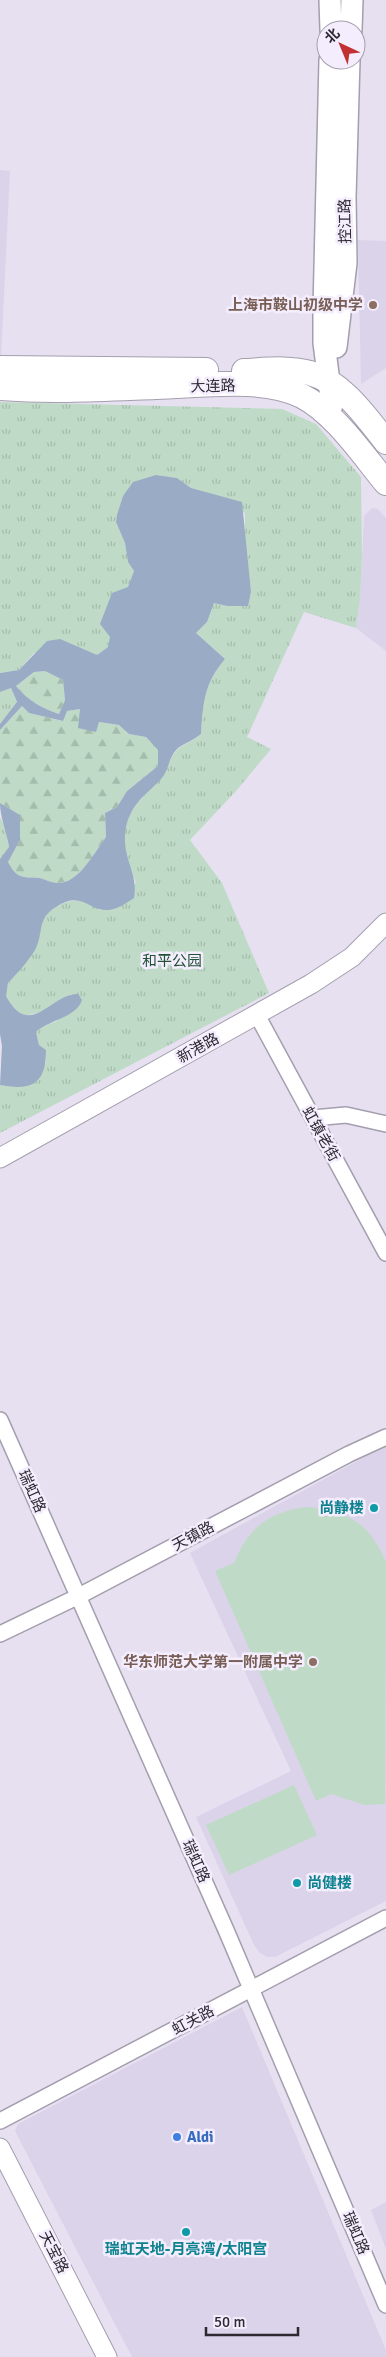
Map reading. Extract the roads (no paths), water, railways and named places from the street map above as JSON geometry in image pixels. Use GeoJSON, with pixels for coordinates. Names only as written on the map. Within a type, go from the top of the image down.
{"type":"FeatureCollection","features":[{"type":"Feature","properties":{"kind":"main road"},"geometry":{"type":"LineString","coordinates":[[330,0],[331,20]]}},
{"type":"Feature","properties":{"kind":"main road"},"geometry":{"type":"LineString","coordinates":[[351,20],[352,0]]}},
{"type":"Feature","properties":{"kind":"main road","name":"控江路"},"geometry":{"type":"LineString","coordinates":[[328,416],[332,405],[324,343],[325,200],[330,70]]}},
{"type":"Feature","properties":{"kind":"main road","name":"控江路"},"geometry":{"type":"LineString","coordinates":[[330,382],[346,263],[344,196],[349,70]]}},
{"type":"Feature","properties":{"kind":"main road","name":"大连路"},"geometry":{"type":"LineString","coordinates":[[0,368],[289,370],[308,372],[330,382],[386,442]]}},
{"type":"Feature","properties":{"kind":"main road","name":"大连路"},"geometry":{"type":"LineString","coordinates":[[0,388],[49,391],[224,385],[266,385],[284,388],[303,396],[328,416],[386,483]]}},
{"type":"Feature","properties":{"kind":"street","name":"新港路"},"geometry":{"type":"LineString","coordinates":[[0,1158],[311,984],[352,957],[386,923]]}},
{"type":"Feature","properties":{"kind":"street","name":"虹镇老街"},"geometry":{"type":"LineString","coordinates":[[257,1015],[386,1253]]}},
{"type":"Feature","properties":{"kind":"street"},"geometry":{"type":"LineString","coordinates":[[313,1118],[346,1115],[386,1124]]}},
{"type":"Feature","properties":{"kind":"street","name":"瑞虹路"},"geometry":{"type":"LineString","coordinates":[[0,1420],[252,1989],[386,2305]]}},
{"type":"Feature","properties":{"kind":"street","name":"天镇路"},"geometry":{"type":"LineString","coordinates":[[0,1634],[79,1596],[340,1458],[386,1437]]}},
{"type":"Feature","properties":{"kind":"street","name":"虹关路"},"geometry":{"type":"LineString","coordinates":[[0,2121],[386,1918]]}},
{"type":"Feature","properties":{"kind":"street","name":"天宝路"},"geometry":{"type":"LineString","coordinates":[[0,2148],[107,2357]]}},
{"type":"Feature","properties":{"kind":"water"},"geometry":{"type":"Polygon","coordinates":[[[156,475],[177,478],[191,488],[242,502],[251,592],[248,606],[227,606],[214,603],[207,622],[196,633],[225,659],[213,677],[206,694],[201,734],[175,751],[163,777],[135,806],[128,819],[125,842],[133,876],[134,898],[111,910],[95,908],[84,902],[72,900],[56,907],[43,922],[35,950],[8,983],[6,996],[15,1009],[24,1015],[32,1015],[68,996],[78,994],[82,1000],[74,1011],[36,1032],[39,1045],[46,1050],[45,1062],[40,1078],[29,1086],[11,1087],[0,1085],[2,1046],[0,1034],[0,859],[9,847],[0,803],[20,815],[20,840],[8,862],[14,872],[20,876],[39,878],[55,883],[66,882],[79,873],[106,837],[105,813],[117,807],[127,791],[158,766],[158,750],[146,737],[129,734],[119,725],[99,722],[96,732],[78,728],[80,709],[67,711],[63,721],[29,713],[22,706],[0,730],[0,724],[17,702],[11,688],[0,692],[0,673],[19,670],[47,641],[60,639],[97,655],[108,647],[110,637],[100,624],[112,593],[128,587],[134,571],[128,562],[125,543],[116,522],[123,496],[133,482],[156,475]],[[45,671],[34,672],[16,686],[25,696],[59,714],[65,700],[63,680],[45,671]]]}},
{"type":"Feature","properties":{"kind":"place","name":"上海市鞍山初级中学"},"geometry":{"type":"Point","coordinates":[373,305]}},
{"type":"Feature","properties":{"kind":"place","name":"尚静楼"},"geometry":{"type":"Point","coordinates":[374,1508]}},
{"type":"Feature","properties":{"kind":"place","name":"华东师范大学第一附属中学"},"geometry":{"type":"Point","coordinates":[313,1662]}},
{"type":"Feature","properties":{"kind":"place","name":"尚健楼"},"geometry":{"type":"Point","coordinates":[297,1883]}},
{"type":"Feature","properties":{"kind":"place","name":"Aldi"},"geometry":{"type":"Point","coordinates":[177,2137]}},
{"type":"Feature","properties":{"kind":"place","name":"瑞虹天地-月亮湾/太阳宫"},"geometry":{"type":"Point","coordinates":[186,2232]}},
{"type":"Feature","properties":{"kind":"park label","name":"和平公园"},"geometry":{"type":"Point","coordinates":[172,961]}}]}
